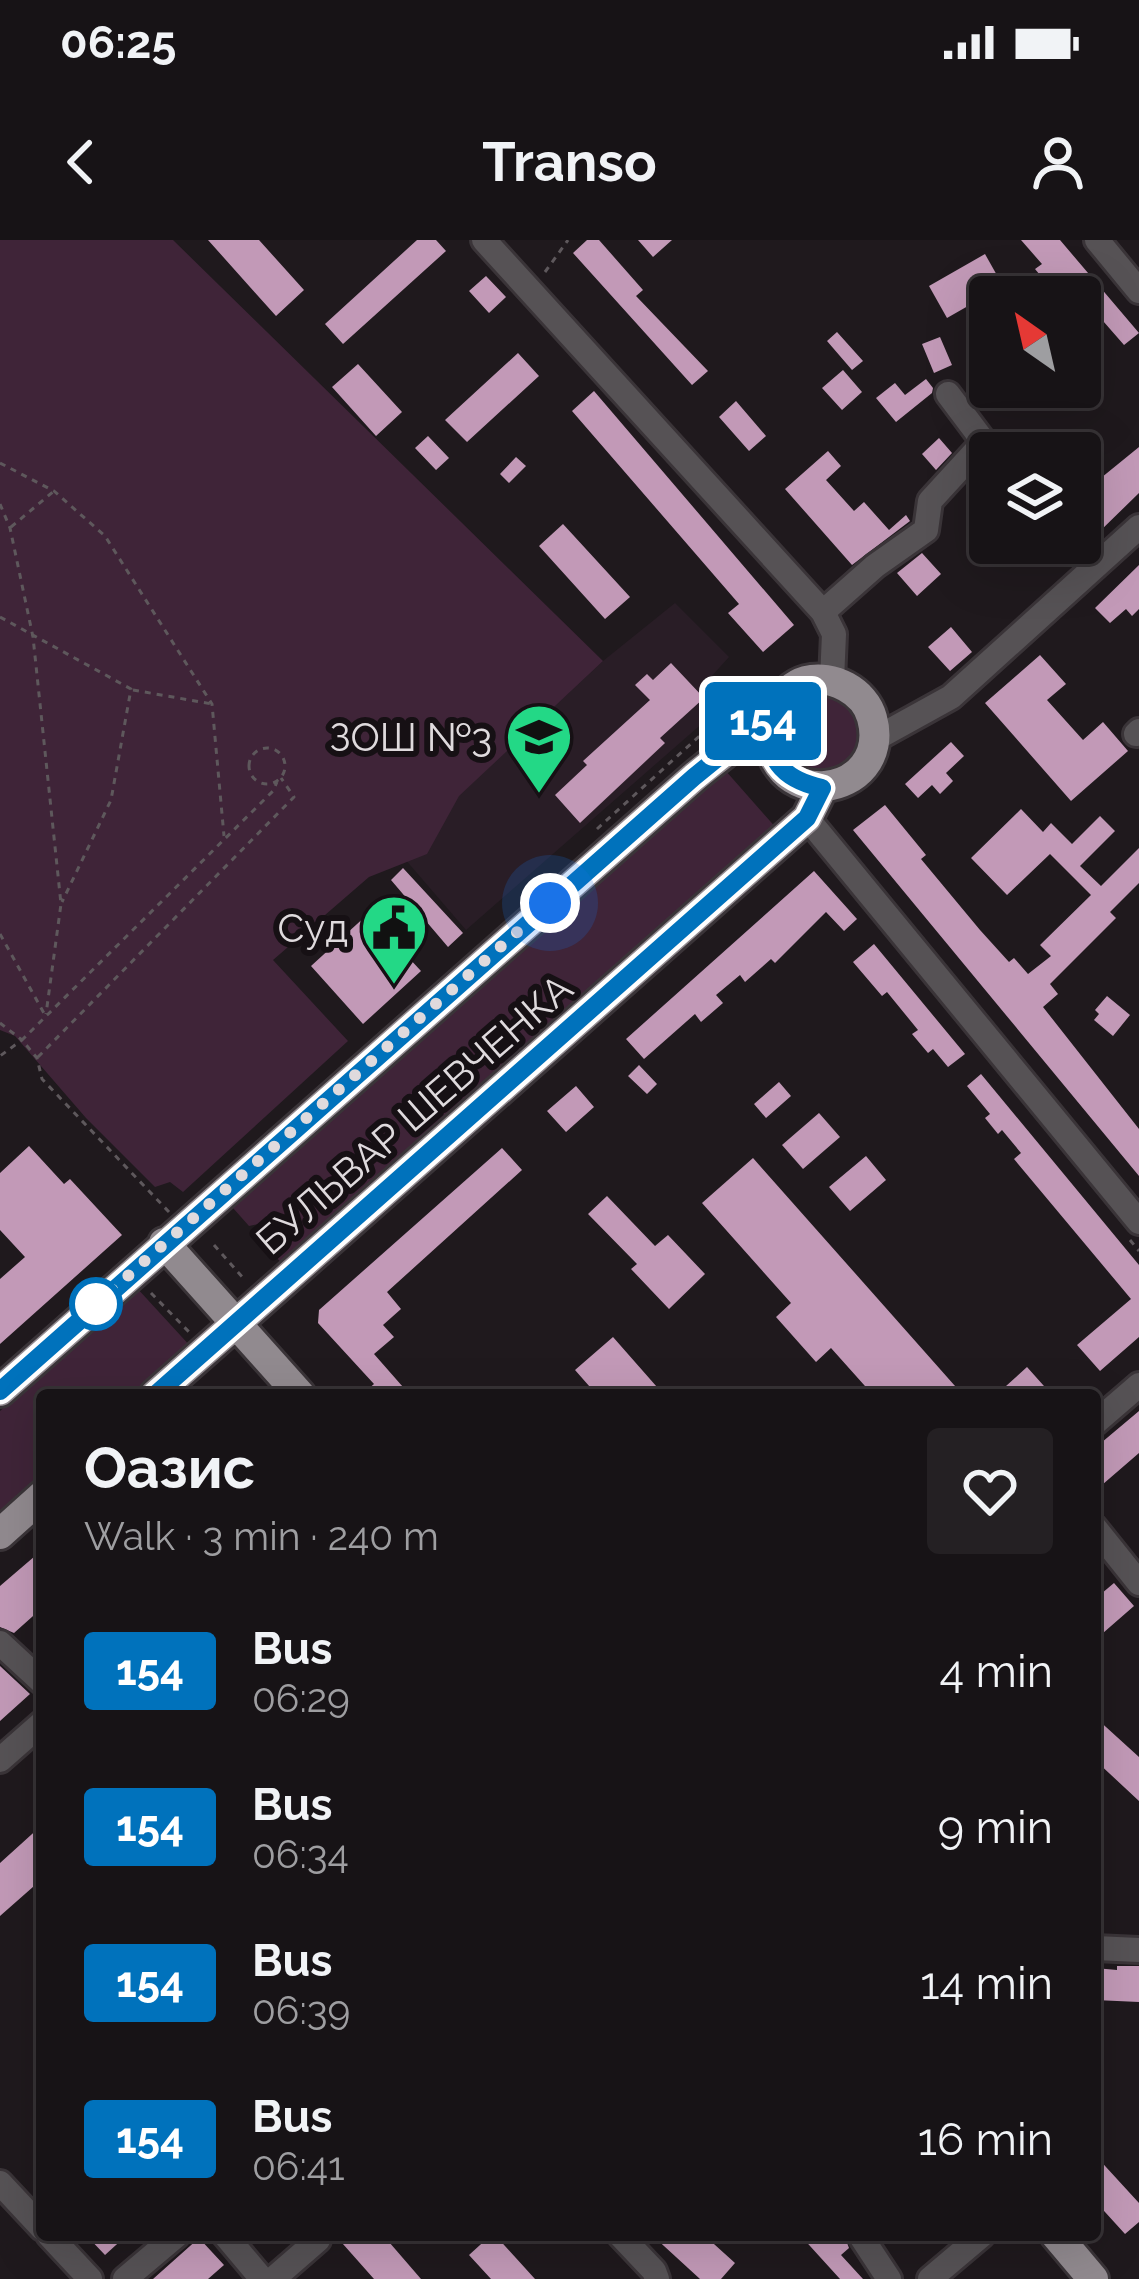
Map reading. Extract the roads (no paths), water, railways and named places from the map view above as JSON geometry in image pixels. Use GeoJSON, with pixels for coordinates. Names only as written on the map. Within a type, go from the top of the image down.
{"type":"FeatureCollection","features":[{"type":"Feature","properties":{"kind":"main road"},"geometry":{"type":"LineString","coordinates":[[832,680],[856,692],[871,713],[875,739]]}},
{"type":"Feature","properties":{"kind":"main road","name":"БУЛЬВАР ШЕВЧЕНКА"},"geometry":{"type":"LineString","coordinates":[[0,1391],[167,1228],[769,716],[784,694],[806,681],[832,680]]}},
{"type":"Feature","properties":{"kind":"main road"},"geometry":{"type":"LineString","coordinates":[[769,716],[766,742],[776,766],[796,782],[822,788]]}},
{"type":"Feature","properties":{"kind":"main road","name":"БУЛЬВАР ШЕВЧЕНКА"},"geometry":{"type":"LineString","coordinates":[[162,1389],[807,818],[822,788],[847,782],[866,764],[875,739]]}},
{"type":"Feature","properties":{"kind":"main road"},"geometry":{"type":"LineString","coordinates":[[167,1228],[236,1323],[295,1389]]}},
{"type":"Feature","properties":{"kind":"main road"},"geometry":{"type":"LineString","coordinates":[[0,1534],[36,1501]]}},
{"type":"Feature","properties":{"kind":"main road"},"geometry":{"type":"LineString","coordinates":[[1061,2241],[1093,2279]]}},
{"type":"Feature","properties":{"kind":"street"},"geometry":{"type":"LineString","coordinates":[[484,240],[823,612],[834,634],[832,680]]}},
{"type":"Feature","properties":{"kind":"street"},"geometry":{"type":"LineString","coordinates":[[1096,240],[1139,291]]}},
{"type":"Feature","properties":{"kind":"street"},"geometry":{"type":"LineString","coordinates":[[823,612],[874,566],[926,530],[930,501],[984,442],[948,394]]}},
{"type":"Feature","properties":{"kind":"street","name":"БУЛЬВАР ШЕВЧЕНКА"},"geometry":{"type":"LineString","coordinates":[[875,739],[951,697],[1139,527]]}},
{"type":"Feature","properties":{"kind":"street"},"geometry":{"type":"LineString","coordinates":[[807,818],[1139,1222]]}},
{"type":"Feature","properties":{"kind":"street"},"geometry":{"type":"LineString","coordinates":[[1101,1418],[1139,1385]]}},
{"type":"Feature","properties":{"kind":"street"},"geometry":{"type":"LineString","coordinates":[[1101,1536],[1139,1583]]}},
{"type":"Feature","properties":{"kind":"street"},"geometry":{"type":"LineString","coordinates":[[0,1643],[36,1676]]}},
{"type":"Feature","properties":{"kind":"street"},"geometry":{"type":"LineString","coordinates":[[0,1760],[36,1728]]}},
{"type":"Feature","properties":{"kind":"street"},"geometry":{"type":"LineString","coordinates":[[1101,1948],[1139,1949]]}},
{"type":"Feature","properties":{"kind":"street"},"geometry":{"type":"LineString","coordinates":[[0,2183],[36,2222]]}},
{"type":"Feature","properties":{"kind":"street"},"geometry":{"type":"LineString","coordinates":[[55,2241],[90,2279]]}},
{"type":"Feature","properties":{"kind":"street"},"geometry":{"type":"LineString","coordinates":[[125,2279],[170,2241]]}},
{"type":"Feature","properties":{"kind":"street"},"geometry":{"type":"LineString","coordinates":[[230,2241],[262,2279]]}},
{"type":"Feature","properties":{"kind":"street"},"geometry":{"type":"LineString","coordinates":[[273,2279],[317,2241]]}},
{"type":"Feature","properties":{"kind":"street"},"geometry":{"type":"LineString","coordinates":[[625,2241],[657,2279]]}},
{"type":"Feature","properties":{"kind":"street"},"geometry":{"type":"LineString","coordinates":[[864,2241],[889,2279]]}},
{"type":"Feature","properties":{"kind":"street"},"geometry":{"type":"LineString","coordinates":[[930,2279],[975,2241]]}},
{"type":"Feature","properties":{"kind":"place","name":"ЗОШ №3"},"geometry":{"type":"Point","coordinates":[539,796]}},
{"type":"Feature","properties":{"kind":"place","name":"Суд"},"geometry":{"type":"Point","coordinates":[394,987]}}]}
